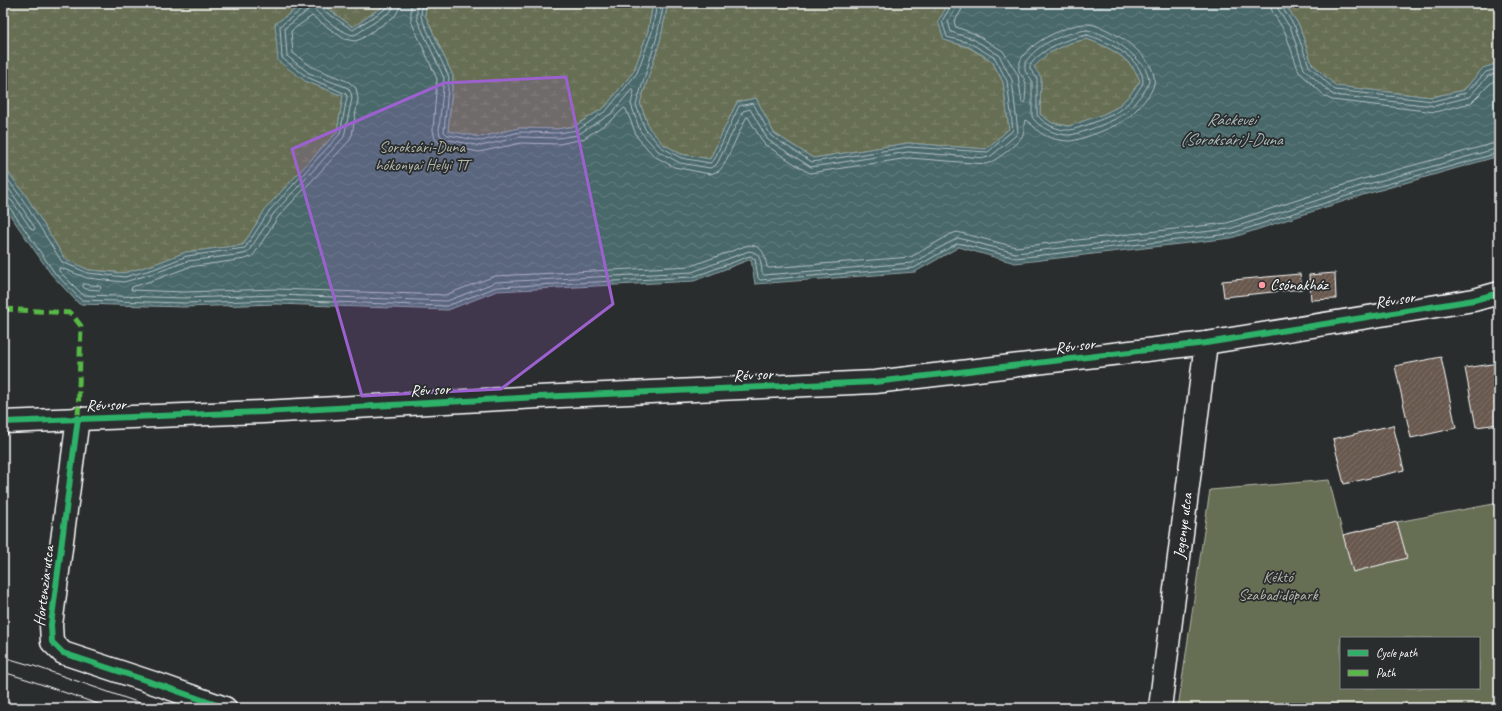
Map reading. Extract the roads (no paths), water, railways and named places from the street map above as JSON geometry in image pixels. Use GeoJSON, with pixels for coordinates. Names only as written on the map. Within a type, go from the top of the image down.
{"type":"FeatureCollection","features":[{"type":"Feature","properties":{"kind":"street","name":"Rév sor"},"geometry":{"type":"LineString","coordinates":[[3,422],[263,412],[875,382],[1206,343],[1474,300],[1499,294]]}},
{"type":"Feature","properties":{"kind":"street","name":"Jegenye utca"},"geometry":{"type":"LineString","coordinates":[[1160,708],[1206,343]]}},
{"type":"Feature","properties":{"kind":"street","name":"Hortenzia utca"},"geometry":{"type":"LineString","coordinates":[[78,418],[51,625],[52,642],[63,653],[225,708]]}},
{"type":"Feature","properties":{"kind":"water","name":"Ráckevei (Soroksári)-Duna"},"geometry":{"type":"Polygon","coordinates":[[[304,3],[320,3],[353,27],[388,3],[426,3],[425,15],[453,76],[448,131],[481,137],[519,128],[557,129],[575,126],[605,107],[634,71],[648,31],[653,3],[668,3],[660,41],[640,103],[649,128],[663,144],[681,154],[710,159],[737,102],[756,98],[774,133],[813,158],[908,143],[986,149],[1009,129],[1003,82],[992,61],[969,47],[944,40],[938,21],[949,3],[1284,3],[1299,25],[1312,64],[1336,86],[1432,97],[1464,90],[1483,68],[1499,63],[1499,156],[1363,195],[1231,238],[1015,263],[959,247],[915,272],[755,284],[751,259],[694,281],[497,291],[448,310],[277,304],[184,307],[79,304],[51,274],[3,205],[3,166],[25,194],[65,259],[89,270],[124,273],[152,265],[186,252],[243,245],[266,208],[337,132],[343,96],[305,81],[278,61],[275,24],[304,3]],[[1087,39],[1070,43],[1047,54],[1034,67],[1041,77],[1040,114],[1052,123],[1069,126],[1116,108],[1129,96],[1140,81],[1126,60],[1119,54],[1087,39]]]}},
{"type":"Feature","properties":{"kind":"tram line"},"geometry":{"type":"LineString","coordinates":[[3,657],[34,666],[154,708]]}},
{"type":"Feature","properties":{"kind":"tram line"},"geometry":{"type":"LineString","coordinates":[[3,672],[109,708]]}},
{"type":"Feature","properties":{"kind":"place","name":"Csónakház"},"geometry":{"type":"Point","coordinates":[1262,285]}},
{"type":"Feature","properties":{"kind":"park label","name":"Soroksári-Duna hókonyai Helyi TT"},"geometry":{"type":"Point","coordinates":[422,156]}},
{"type":"Feature","properties":{"kind":"park label","name":"Kéktó Szabadidőpark"},"geometry":{"type":"Point","coordinates":[1278,586]}}]}
